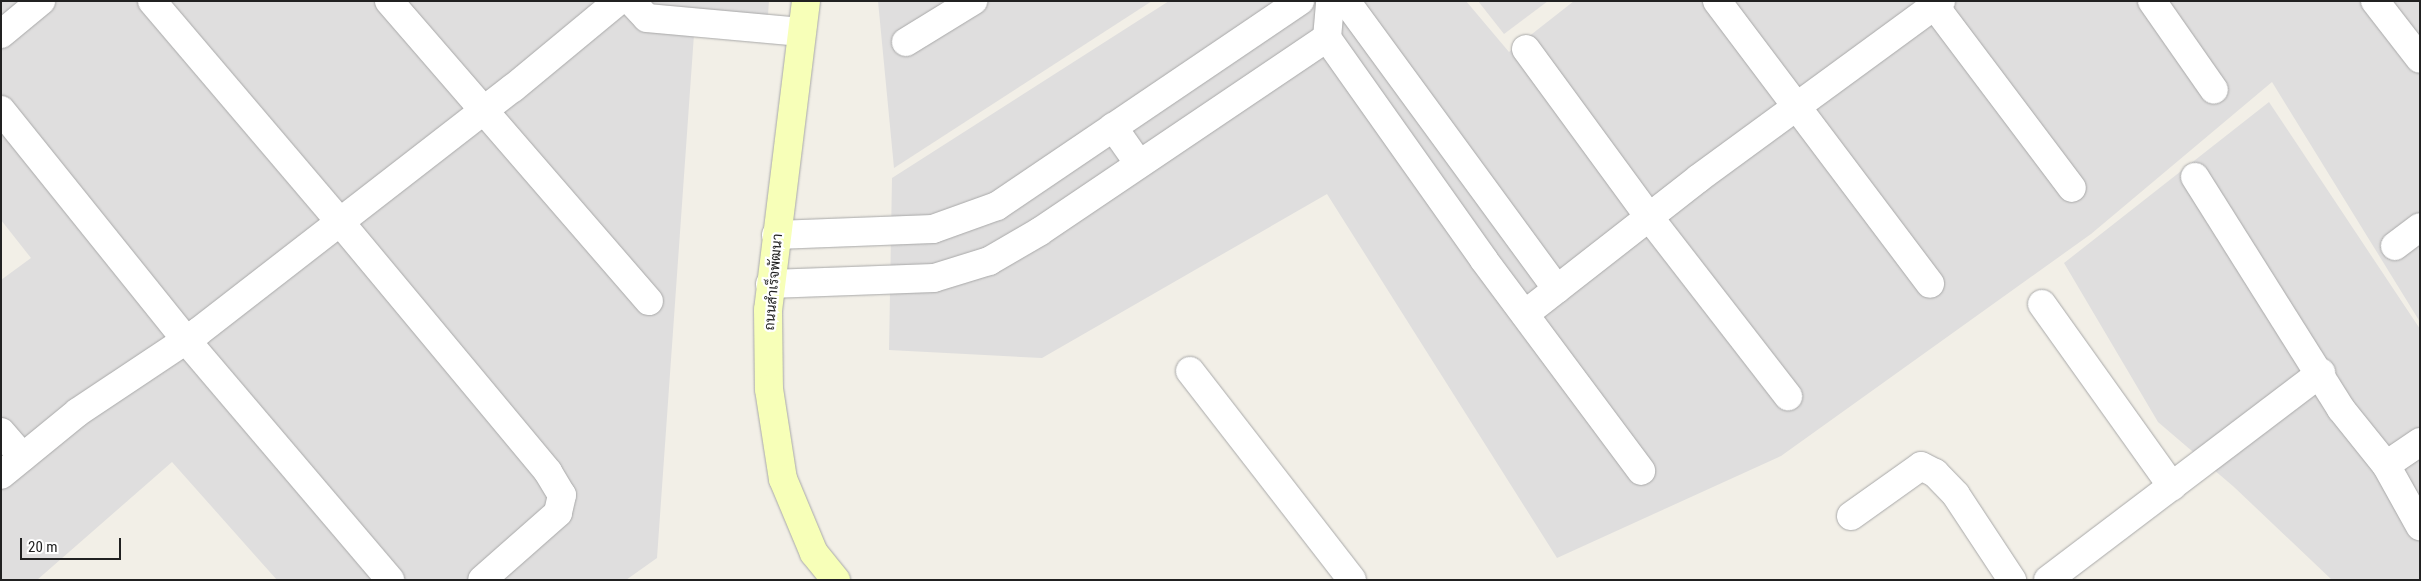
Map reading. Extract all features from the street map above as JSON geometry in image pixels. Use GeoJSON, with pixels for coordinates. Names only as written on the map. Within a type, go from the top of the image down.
{"type":"FeatureCollection","features":[{"type":"Feature","properties":{"kind":"street"},"geometry":{"type":"LineString","coordinates":[[1,34],[41,1]]}},
{"type":"Feature","properties":{"kind":"street"},"geometry":{"type":"LineString","coordinates":[[152,1],[340,222],[548,472],[562,495],[558,513],[482,580]]}},
{"type":"Feature","properties":{"kind":"street"},"geometry":{"type":"LineString","coordinates":[[390,1],[649,301]]}},
{"type":"Feature","properties":{"kind":"street","name":"ถนนสำเร็จพัฒนา"},"geometry":{"type":"LineString","coordinates":[[806,1],[770,284],[769,390],[783,479],[814,553],[836,580]]}},
{"type":"Feature","properties":{"kind":"street"},"geometry":{"type":"LineString","coordinates":[[906,42],[974,1]]}},
{"type":"Feature","properties":{"kind":"street"},"geometry":{"type":"LineString","coordinates":[[776,236],[933,230],[997,206],[1300,1]]}},
{"type":"Feature","properties":{"kind":"street"},"geometry":{"type":"LineString","coordinates":[[1330,1],[1326,38],[1641,471]]}},
{"type":"Feature","properties":{"kind":"street"},"geometry":{"type":"LineString","coordinates":[[1346,1],[1557,289]]}},
{"type":"Feature","properties":{"kind":"street"},"geometry":{"type":"LineString","coordinates":[[1717,1],[1930,284]]}},
{"type":"Feature","properties":{"kind":"street"},"geometry":{"type":"LineString","coordinates":[[2152,1],[2214,90]]}},
{"type":"Feature","properties":{"kind":"street"},"geometry":{"type":"LineString","coordinates":[[2375,1],[2420,59]]}},
{"type":"Feature","properties":{"kind":"street"},"geometry":{"type":"LineString","coordinates":[[1525,314],[1649,217],[1935,3],[2072,188]]}},
{"type":"Feature","properties":{"kind":"street"},"geometry":{"type":"LineString","coordinates":[[1,475],[78,412],[186,340],[483,110],[626,5],[801,32]]}},
{"type":"Feature","properties":{"kind":"street"},"geometry":{"type":"LineString","coordinates":[[770,284],[934,278],[989,261],[1039,232],[1326,38]]}},
{"type":"Feature","properties":{"kind":"street"},"geometry":{"type":"LineString","coordinates":[[1526,49],[1649,217],[1788,396]]}},
{"type":"Feature","properties":{"kind":"street"},"geometry":{"type":"LineString","coordinates":[[1,110],[186,340],[390,580]]}},
{"type":"Feature","properties":{"kind":"street"},"geometry":{"type":"LineString","coordinates":[[1113,127],[1139,164]]}},
{"type":"Feature","properties":{"kind":"street"},"geometry":{"type":"LineString","coordinates":[[2195,177],[2341,409],[2386,466],[2420,526]]}},
{"type":"Feature","properties":{"kind":"street"},"geometry":{"type":"LineString","coordinates":[[2395,246],[2420,227]]}},
{"type":"Feature","properties":{"kind":"street"},"geometry":{"type":"LineString","coordinates":[[2042,304],[2172,486]]}},
{"type":"Feature","properties":{"kind":"street"},"geometry":{"type":"LineString","coordinates":[[1190,371],[1352,580]]}},
{"type":"Feature","properties":{"kind":"street"},"geometry":{"type":"LineString","coordinates":[[2048,580],[2320,374]]}},
{"type":"Feature","properties":{"kind":"street"},"geometry":{"type":"LineString","coordinates":[[1,432],[23,457]]}},
{"type":"Feature","properties":{"kind":"street"},"geometry":{"type":"LineString","coordinates":[[2386,466],[2420,442]]}},
{"type":"Feature","properties":{"kind":"street"},"geometry":{"type":"LineString","coordinates":[[1851,516],[1921,466],[1935,472],[1956,495],[2012,580]]}},
{"type":"Feature","properties":{"kind":"shaded area"},"geometry":{"type":"Polygon","coordinates":[[[1,1],[769,1],[767,29],[695,20],[657,558],[626,580],[277,580],[172,462],[37,580],[1,580],[1,280],[31,258],[1,220],[1,1]]]}},
{"type":"Feature","properties":{"kind":"shaded area"},"geometry":{"type":"Polygon","coordinates":[[[878,1],[1152,1],[894,168],[878,1]]]}},
{"type":"Feature","properties":{"kind":"shaded area"},"geometry":{"type":"Polygon","coordinates":[[[1169,1],[1466,1],[1509,52],[1574,1],[2420,1],[2420,322],[2272,82],[2091,234],[1781,456],[1557,558],[1327,194],[1042,358],[889,350],[892,178],[1169,1]]]}},
{"type":"Feature","properties":{"kind":"shaded area"},"geometry":{"type":"Polygon","coordinates":[[[1478,1],[1548,1],[1504,34],[1478,1]]]}},
{"type":"Feature","properties":{"kind":"shaded area"},"geometry":{"type":"Polygon","coordinates":[[[2269,102],[2420,329],[2420,580],[2332,580],[2234,487],[2158,422],[2064,263],[2269,102]]]}}]}
